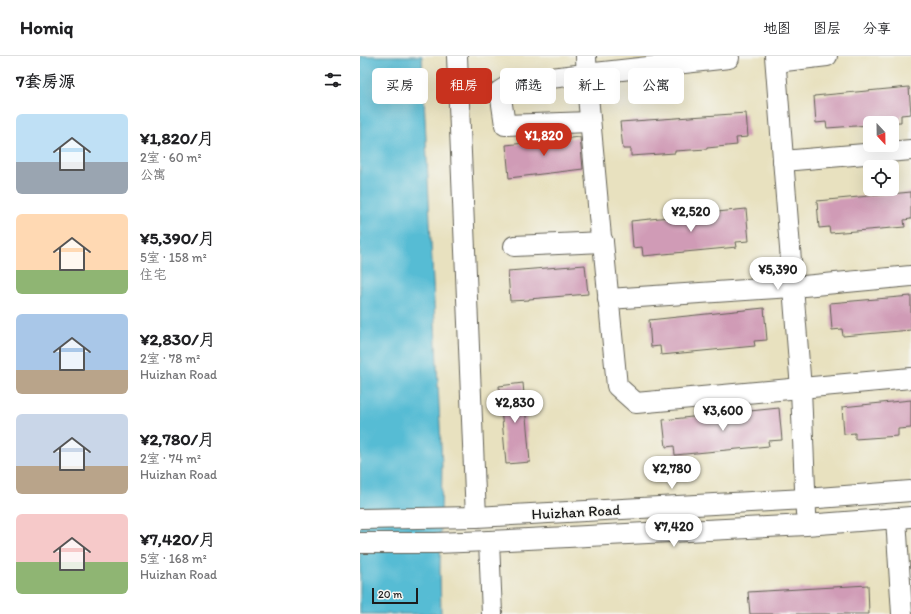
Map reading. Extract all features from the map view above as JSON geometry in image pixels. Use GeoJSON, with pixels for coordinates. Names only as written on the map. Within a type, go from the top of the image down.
{"type":"FeatureCollection","features":[{"type":"Feature","properties":{"kind":"street"},"geometry":{"type":"LineString","coordinates":[[457,56],[476,517]]}},
{"type":"Feature","properties":{"kind":"street"},"geometry":{"type":"LineString","coordinates":[[806,525],[801,389],[776,59],[827,56]]}},
{"type":"Feature","properties":{"kind":"street"},"geometry":{"type":"LineString","coordinates":[[590,122],[505,125],[500,91],[514,82],[586,65],[729,58]]}},
{"type":"Feature","properties":{"kind":"street"},"geometry":{"type":"LineString","coordinates":[[586,65],[601,237],[603,242],[617,386],[636,403],[911,378]]}},
{"type":"Feature","properties":{"kind":"street"},"geometry":{"type":"LineString","coordinates":[[784,161],[911,150]]}},
{"type":"Feature","properties":{"kind":"street"},"geometry":{"type":"LineString","coordinates":[[514,246],[603,242]]}},
{"type":"Feature","properties":{"kind":"street"},"geometry":{"type":"LineString","coordinates":[[608,299],[794,287],[911,276]]}},
{"type":"Feature","properties":{"kind":"street","name":"Huizhan Road"},"geometry":{"type":"LineString","coordinates":[[360,519],[476,517],[805,499],[911,491]]}},
{"type":"Feature","properties":{"kind":"street"},"geometry":{"type":"LineString","coordinates":[[902,614],[904,518]]}},
{"type":"Feature","properties":{"kind":"street","name":"Huizhan Road"},"geometry":{"type":"LineString","coordinates":[[360,543],[489,541],[806,525],[904,518]]}},
{"type":"Feature","properties":{"kind":"street"},"geometry":{"type":"LineString","coordinates":[[489,541],[492,614]]}},
{"type":"Feature","properties":{"kind":"water"},"geometry":{"type":"Polygon","coordinates":[[[360,56],[422,56],[423,68],[372,68],[372,104],[424,104],[442,466],[440,571],[441,614],[360,614],[360,56]]]}},
{"type":"Feature","properties":{"kind":"building"},"geometry":{"type":"Polygon","coordinates":[[[909,87],[911,114],[901,115],[901,122],[899,122],[899,116],[863,116],[863,125],[827,128],[826,122],[816,123],[814,96],[909,87]]]}},
{"type":"Feature","properties":{"kind":"building"},"geometry":{"type":"Polygon","coordinates":[[[746,113],[748,137],[736,138],[737,145],[675,151],[675,153],[631,156],[631,149],[623,149],[620,122],[746,113]]]}},
{"type":"Feature","properties":{"kind":"building"},"geometry":{"type":"Polygon","coordinates":[[[580,137],[583,169],[509,178],[506,145],[580,137]]]}},
{"type":"Feature","properties":{"kind":"building"},"geometry":{"type":"Polygon","coordinates":[[[911,192],[911,219],[904,220],[905,227],[830,233],[829,227],[819,228],[817,201],[869,196],[899,196],[899,193],[911,192]]]}},
{"type":"Feature","properties":{"kind":"building"},"geometry":{"type":"Polygon","coordinates":[[[746,209],[749,241],[736,242],[737,247],[643,256],[642,247],[633,248],[631,221],[746,209]]]}},
{"type":"Feature","properties":{"kind":"building"},"geometry":{"type":"Polygon","coordinates":[[[585,265],[588,294],[510,301],[508,271],[585,265]]]}},
{"type":"Feature","properties":{"kind":"building"},"geometry":{"type":"Polygon","coordinates":[[[911,296],[911,330],[843,336],[842,329],[832,330],[830,303],[911,296]]]}},
{"type":"Feature","properties":{"kind":"building"},"geometry":{"type":"Polygon","coordinates":[[[764,308],[767,340],[754,341],[755,346],[661,355],[660,346],[651,347],[649,320],[764,308]]]}},
{"type":"Feature","properties":{"kind":"building"},"geometry":{"type":"Polygon","coordinates":[[[523,383],[530,462],[506,464],[499,386],[523,383]]]}},
{"type":"Feature","properties":{"kind":"building"},"geometry":{"type":"Polygon","coordinates":[[[911,400],[911,428],[898,429],[898,436],[855,439],[855,433],[844,434],[842,407],[911,400]]]}},
{"type":"Feature","properties":{"kind":"building"},"geometry":{"type":"Polygon","coordinates":[[[779,408],[782,440],[768,441],[769,446],[675,455],[674,446],[666,447],[663,420],[779,408]]]}},
{"type":"Feature","properties":{"kind":"building"},"geometry":{"type":"Polygon","coordinates":[[[868,585],[869,614],[750,614],[748,592],[868,585]]]}}]}
